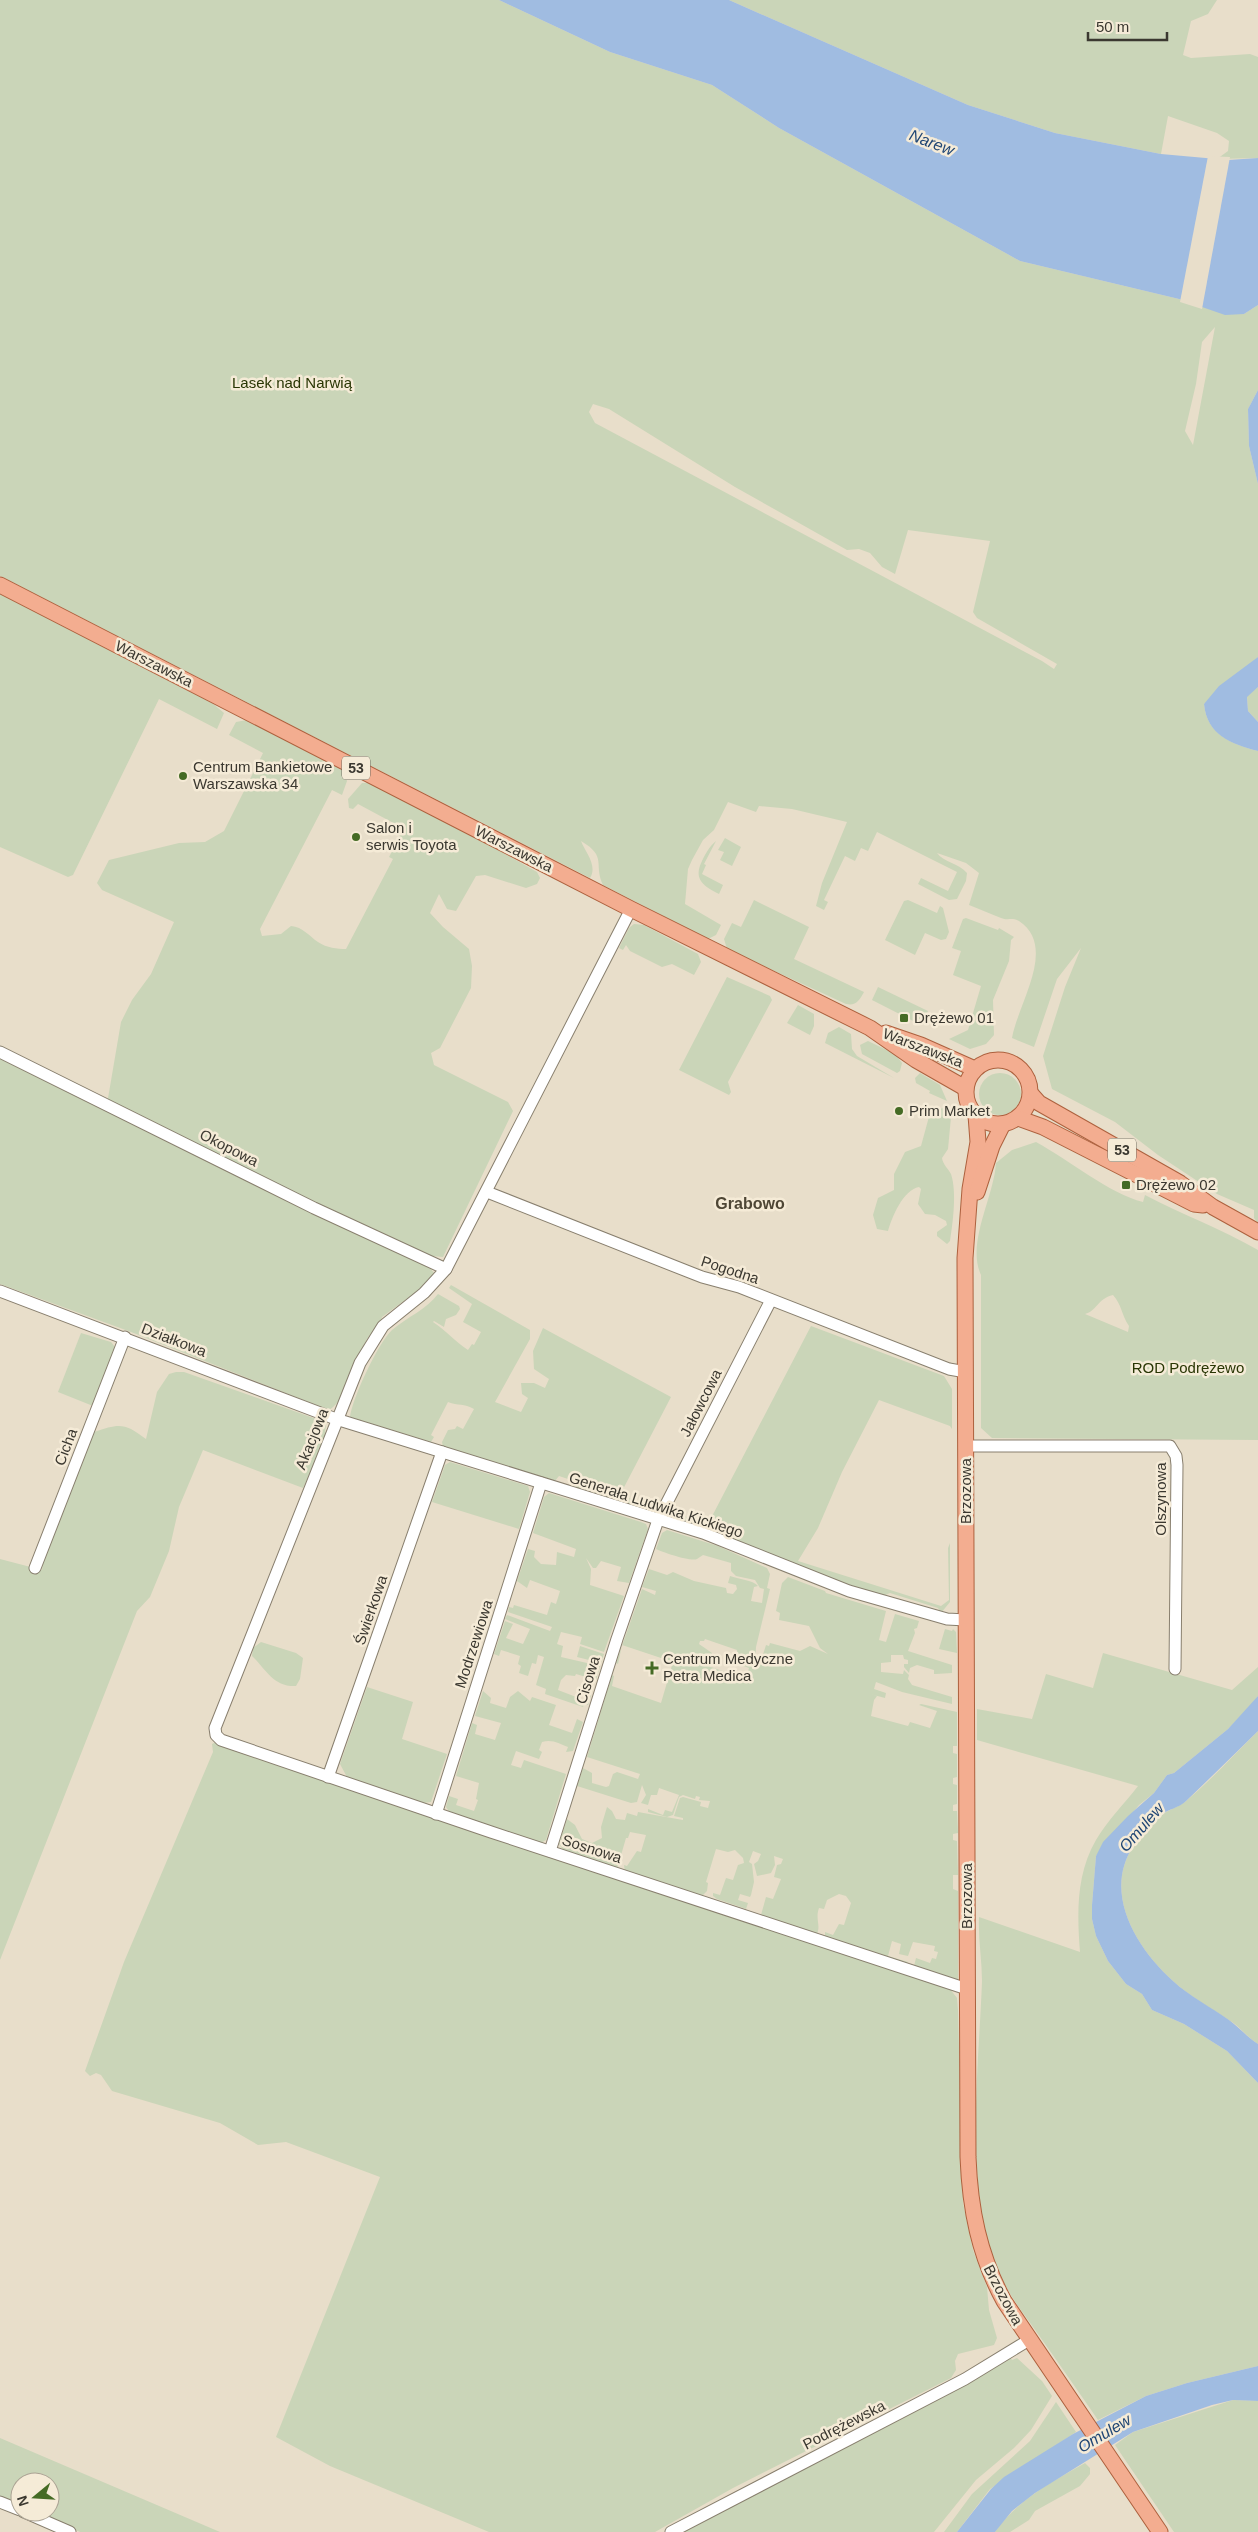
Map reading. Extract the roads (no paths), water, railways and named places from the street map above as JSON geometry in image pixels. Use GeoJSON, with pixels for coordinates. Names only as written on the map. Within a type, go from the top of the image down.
{"type":"FeatureCollection","features":[{"type":"Feature","properties":{"kind":"main road","name":"Warszawska"},"geometry":{"type":"LineString","coordinates":[[0,585],[631,909],[870,1028],[916,1060],[965,1088]]}},
{"type":"Feature","properties":{"kind":"main road","name":"Warszawska"},"geometry":{"type":"LineString","coordinates":[[870,1028],[922,1045],[976,1070]]}},
{"type":"Feature","properties":{"kind":"main road"},"geometry":{"type":"LineString","coordinates":[[988,1061],[1008,1062],[1025,1074],[1030,1094],[1027,1106],[1018,1118],[1003,1124],[987,1122],[976,1115],[968,1104],[965,1088],[976,1070],[988,1061]]}},
{"type":"Feature","properties":{"kind":"main road","name":"53"},"geometry":{"type":"LineString","coordinates":[[1030,1094],[1039,1103],[1180,1183],[1213,1207],[1258,1232]]}},
{"type":"Feature","properties":{"kind":"main road","name":"Brzozowa"},"geometry":{"type":"LineString","coordinates":[[976,1115],[978,1142],[970,1190],[966,1241],[968,2158],[970,2199],[980,2246],[993,2282],[1070,2403],[1160,2532]]}},
{"type":"Feature","properties":{"kind":"main road","name":"53"},"geometry":{"type":"LineString","coordinates":[[1018,1118],[1043,1127],[1194,1204],[1213,1207]]}},
{"type":"Feature","properties":{"kind":"main road","name":"Brzozowa"},"geometry":{"type":"LineString","coordinates":[[969,1207],[977,1192],[992,1146],[1003,1124]]}},
{"type":"Feature","properties":{"kind":"street","name":"Akacjowa"},"geometry":{"type":"LineString","coordinates":[[215,1728],[336,1418],[360,1363],[375,1335],[383,1326],[424,1294],[446,1269],[631,909]]}},
{"type":"Feature","properties":{"kind":"street","name":"Okopowa"},"geometry":{"type":"LineString","coordinates":[[0,1052],[314,1208],[446,1269]]}},
{"type":"Feature","properties":{"kind":"street","name":"Pogodna"},"geometry":{"type":"LineString","coordinates":[[487,1192],[671,1265],[739,1287],[949,1369],[966,1372]]}},
{"type":"Feature","properties":{"kind":"street","name":"Działkowa"},"geometry":{"type":"LineString","coordinates":[[0,1291],[336,1418]]}},
{"type":"Feature","properties":{"kind":"street","name":"Jałowcowa"},"geometry":{"type":"LineString","coordinates":[[658,1520],[771,1300]]}},
{"type":"Feature","properties":{"kind":"street","name":"Cicha"},"geometry":{"type":"LineString","coordinates":[[35,1568],[125,1337]]}},
{"type":"Feature","properties":{"kind":"street","name":"Generała Ludwika Kickiego"},"geometry":{"type":"LineString","coordinates":[[336,1418],[702,1533],[849,1591],[947,1619],[966,1620]]}},
{"type":"Feature","properties":{"kind":"street","name":"Olszynowa"},"geometry":{"type":"LineString","coordinates":[[966,1446],[1170,1446],[1176,1456],[1177,1465],[1175,1668]]}},
{"type":"Feature","properties":{"kind":"street","name":"Świerkowa"},"geometry":{"type":"LineString","coordinates":[[328,1777],[442,1452]]}},
{"type":"Feature","properties":{"kind":"street","name":"Modrzewiowa"},"geometry":{"type":"LineString","coordinates":[[436,1814],[541,1483]]}},
{"type":"Feature","properties":{"kind":"street","name":"Cisowa"},"geometry":{"type":"LineString","coordinates":[[550,1851],[617,1639],[658,1520]]}},
{"type":"Feature","properties":{"kind":"street","name":"Sosnowa"},"geometry":{"type":"LineString","coordinates":[[215,1728],[216,1735],[221,1740],[436,1814],[968,1989]]}},
{"type":"Feature","properties":{"kind":"street","name":"Podrężewska"},"geometry":{"type":"LineString","coordinates":[[671,2532],[965,2379],[1029,2340]]}},
{"type":"Feature","properties":{"kind":"street"},"geometry":{"type":"LineString","coordinates":[[47,2522],[70,2532]]}},
{"type":"Feature","properties":{"kind":"water","name":"Narew"},"geometry":{"type":"Polygon","coordinates":[[[499,0],[729,0],[968,105],[1055,133],[1161,154],[1228,160],[1258,158],[1258,305],[1244,314],[1225,315],[1179,299],[1020,261],[779,128],[712,85],[610,52],[499,0]]]}},
{"type":"Feature","properties":{"kind":"water"},"geometry":{"type":"Polygon","coordinates":[[[1258,390],[1258,484],[1249,446],[1248,409],[1258,390]]]}},
{"type":"Feature","properties":{"kind":"water"},"geometry":{"type":"Polygon","coordinates":[[[1258,657],[1258,687],[1247,697],[1248,711],[1258,722],[1258,751],[1230,741],[1215,731],[1206,715],[1204,704],[1219,686],[1258,657]]]}},
{"type":"Feature","properties":{"kind":"water","name":"Omulew"},"geometry":{"type":"Polygon","coordinates":[[[1258,1696],[1258,1731],[1185,1802],[1163,1814],[1144,1833],[1134,1845],[1125,1863],[1121,1881],[1123,1900],[1128,1918],[1136,1936],[1159,1968],[1193,1997],[1229,2020],[1258,2044],[1258,2083],[1227,2051],[1184,2024],[1152,2010],[1142,1994],[1126,1984],[1108,1961],[1096,1936],[1092,1919],[1092,1905],[1096,1856],[1103,1842],[1154,1793],[1167,1775],[1174,1773],[1228,1729],[1258,1696]]]}},
{"type":"Feature","properties":{"kind":"water","name":"Omulew"},"geometry":{"type":"Polygon","coordinates":[[[1258,2366],[1258,2401],[1233,2400],[1212,2405],[1133,2432],[1035,2493],[1012,2511],[995,2532],[957,2532],[991,2489],[1004,2477],[1073,2434],[1146,2396],[1187,2383],[1258,2366]]]}},
{"type":"Feature","properties":{"kind":"place","name":"Centrum Bankietowe Warszawska 34"},"geometry":{"type":"Point","coordinates":[183,776]}},
{"type":"Feature","properties":{"kind":"place","name":"Salon i serwis Toyota"},"geometry":{"type":"Point","coordinates":[356,837]}},
{"type":"Feature","properties":{"kind":"place","name":"Drężewo 01"},"geometry":{"type":"Point","coordinates":[904,1018]}},
{"type":"Feature","properties":{"kind":"place","name":"Prim Market"},"geometry":{"type":"Point","coordinates":[899,1111]}},
{"type":"Feature","properties":{"kind":"place","name":"Drężewo 02"},"geometry":{"type":"Point","coordinates":[1126,1185]}},
{"type":"Feature","properties":{"kind":"place","name":"Centrum Medyczne Petra Medica"},"geometry":{"type":"Point","coordinates":[652,1668]}},
{"type":"Feature","properties":{"kind":"district","name":"Grabowo"},"geometry":{"type":"Point","coordinates":[750,1203]}},
{"type":"Feature","properties":{"kind":"park label","name":"Lasek nad Narwią"},"geometry":{"type":"Point","coordinates":[292,383]}},
{"type":"Feature","properties":{"kind":"park label","name":"ROD Podrężewo"},"geometry":{"type":"Point","coordinates":[1188,1368]}}]}
